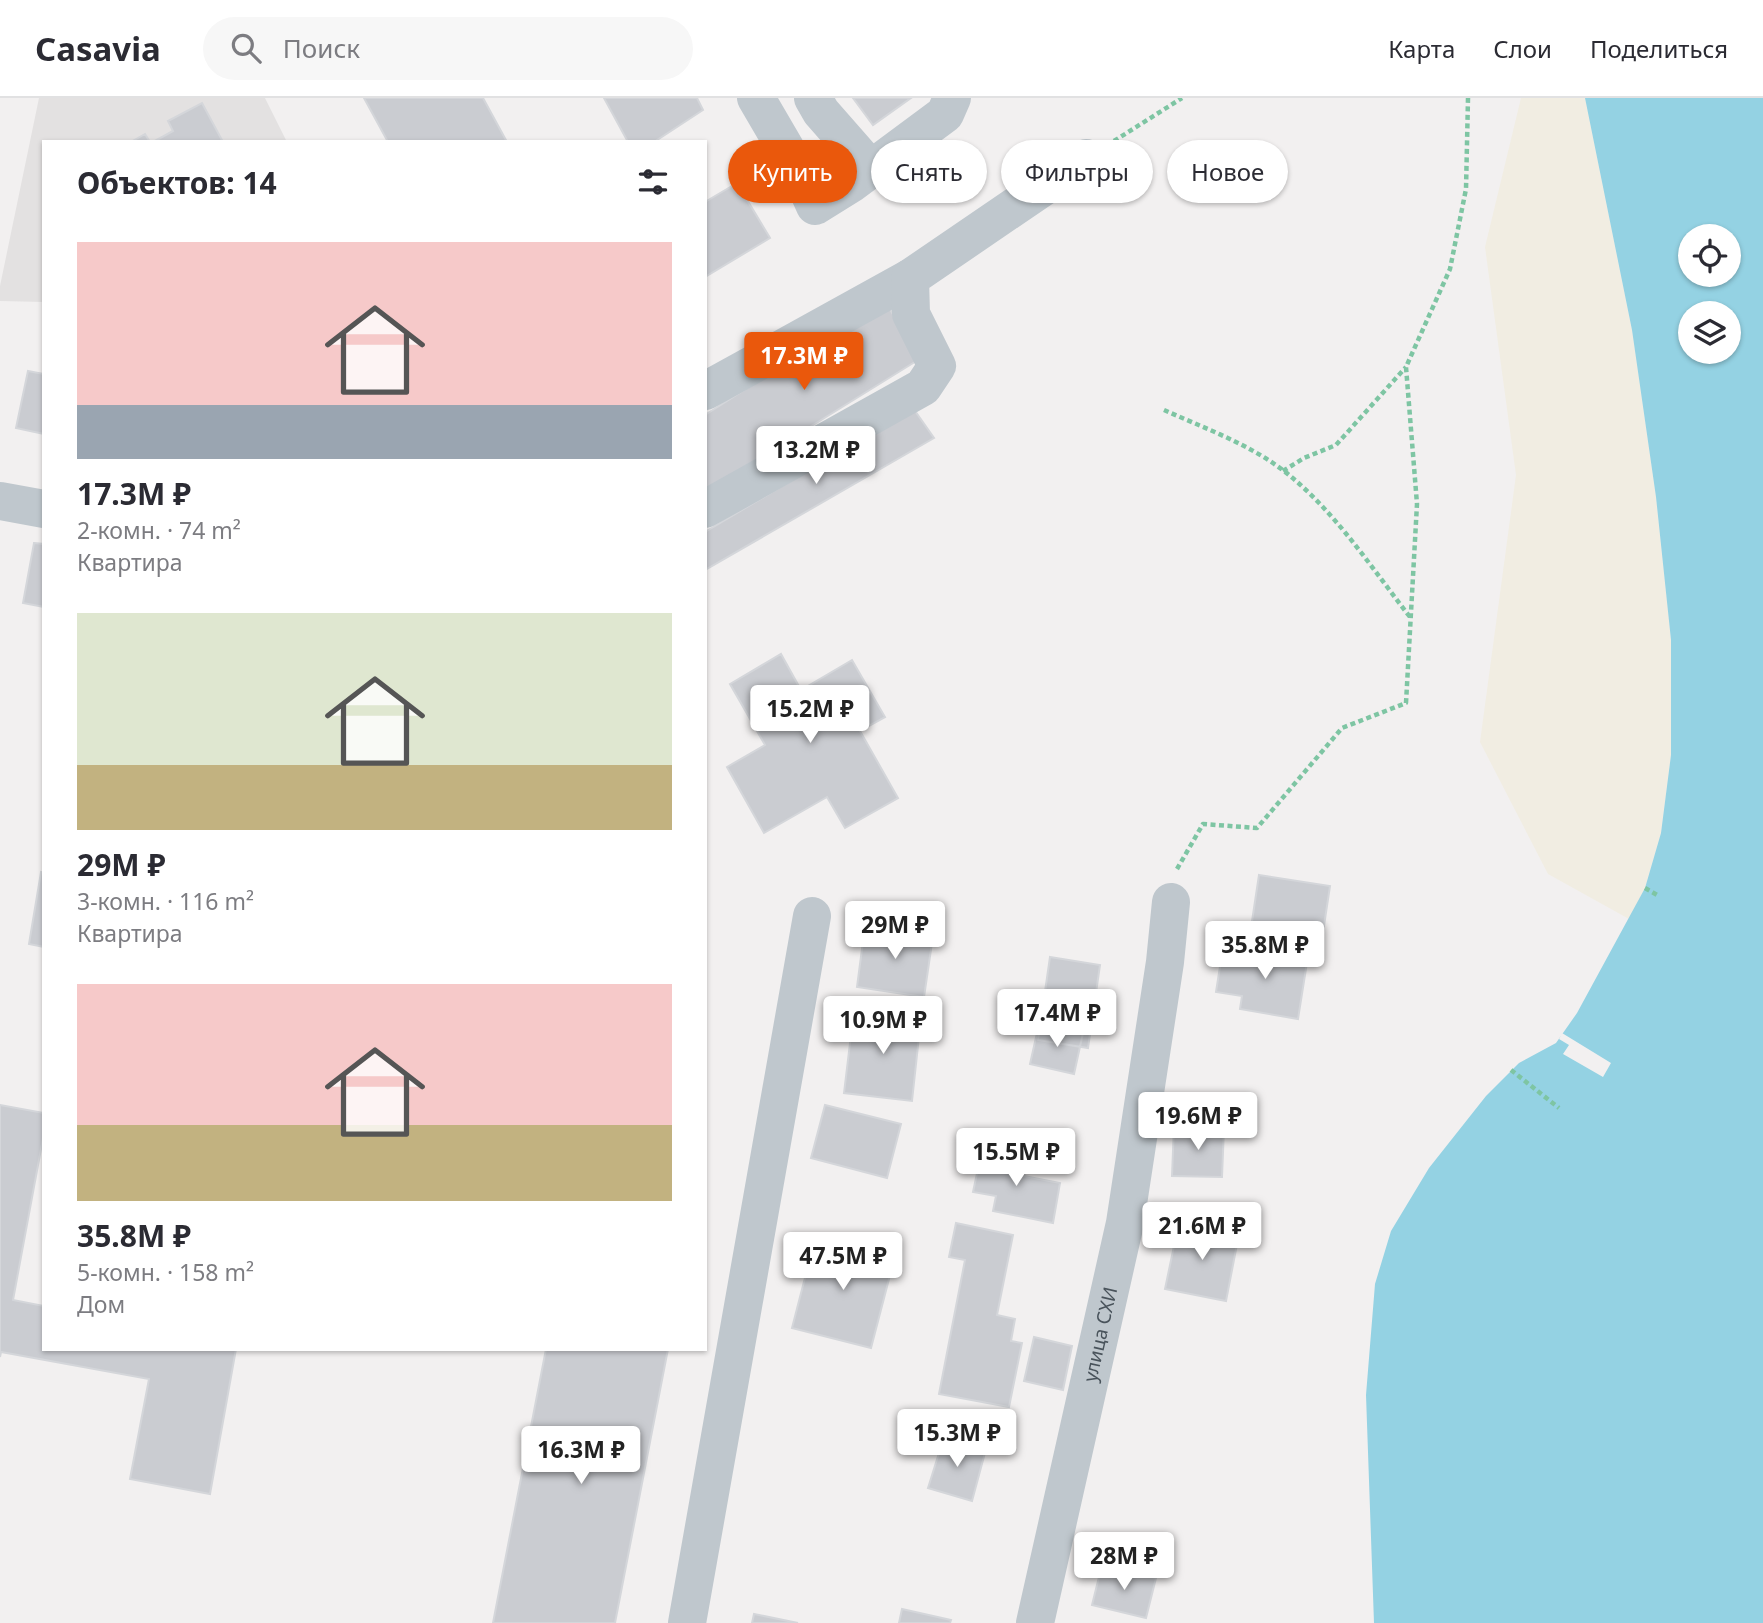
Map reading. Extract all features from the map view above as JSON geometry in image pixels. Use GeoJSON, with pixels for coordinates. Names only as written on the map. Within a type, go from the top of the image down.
{"type":"FeatureCollection","features":[{"type":"Feature","properties":{"kind":"lane"},"geometry":{"type":"LineString","coordinates":[[756,98],[801,175],[815,205],[871,169],[821,112],[813,98]]}},
{"type":"Feature","properties":{"kind":"lane"},"geometry":{"type":"LineString","coordinates":[[909,140],[944,114],[952,98]]}},
{"type":"Feature","properties":{"kind":"lane"},"geometry":{"type":"LineString","coordinates":[[707,390],[910,278],[1020,203]]}},
{"type":"Feature","properties":{"kind":"lane"},"geometry":{"type":"LineString","coordinates":[[707,508],[923,387],[937,366],[911,314],[910,278]]}},
{"type":"Feature","properties":{"kind":"lane"},"geometry":{"type":"LineString","coordinates":[[0,501],[42,509]]}},
{"type":"Feature","properties":{"kind":"lane","name":"улица СХИ"},"geometry":{"type":"LineString","coordinates":[[1035,1623],[1125,1223],[1165,962],[1173,889]]}},
{"type":"Feature","properties":{"kind":"lane"},"geometry":{"type":"LineString","coordinates":[[687,1623],[813,916]]}},
{"type":"Feature","properties":{"kind":"path"},"geometry":{"type":"LineString","coordinates":[[1115,140],[1182,98]]}},
{"type":"Feature","properties":{"kind":"path"},"geometry":{"type":"LineString","coordinates":[[1283,471],[1304,457],[1336,445],[1406,368],[1450,269],[1466,190],[1468,98]]}},
{"type":"Feature","properties":{"kind":"path"},"geometry":{"type":"LineString","coordinates":[[1173,889],[1203,824],[1257,828],[1342,728],[1406,703],[1417,504],[1406,368]]}},
{"type":"Feature","properties":{"kind":"path"},"geometry":{"type":"LineString","coordinates":[[1164,411],[1242,445],[1283,471],[1322,507],[1410,617]]}},
{"type":"Feature","properties":{"kind":"path"},"geometry":{"type":"LineString","coordinates":[[1645,888],[1659,896]]}},
{"type":"Feature","properties":{"kind":"path"},"geometry":{"type":"LineString","coordinates":[[1511,1070],[1559,1108]]}},
{"type":"Feature","properties":{"kind":"shaded area"},"geometry":{"type":"Polygon","coordinates":[[[39,98],[265,98],[286,140],[42,140],[42,302],[0,301],[0,286],[39,98]]]}},
{"type":"Feature","properties":{"kind":"sand"},"geometry":{"type":"Polygon","coordinates":[[[1521,98],[1585,98],[1632,330],[1656,497],[1671,640],[1671,755],[1661,833],[1645,888],[1629,919],[1548,874],[1480,742],[1516,475],[1485,247],[1521,98]]]}},
{"type":"Feature","properties":{"kind":"water"},"geometry":{"type":"Polygon","coordinates":[[[1585,98],[1763,98],[1763,1623],[1374,1623],[1366,1395],[1375,1284],[1391,1231],[1429,1168],[1486,1096],[1519,1063],[1556,1043],[1577,1013],[1645,888],[1661,833],[1671,755],[1671,640],[1656,497],[1632,330],[1585,98]]]}},
{"type":"Feature","properties":{"kind":"pier"},"geometry":{"type":"Polygon","coordinates":[[[1562,1033],[1611,1063],[1603,1077],[1563,1054],[1569,1045],[1559,1039],[1562,1033]]]}},
{"type":"Feature","properties":{"kind":"building"},"geometry":{"type":"Polygon","coordinates":[[[364,98],[483,98],[506,140],[387,140],[364,98]]]}},
{"type":"Feature","properties":{"kind":"building"},"geometry":{"type":"Polygon","coordinates":[[[604,98],[697,98],[703,110],[657,140],[627,140],[604,98]]]}},
{"type":"Feature","properties":{"kind":"building"},"geometry":{"type":"Polygon","coordinates":[[[853,98],[911,98],[873,125],[853,98]]]}},
{"type":"Feature","properties":{"kind":"building"},"geometry":{"type":"Polygon","coordinates":[[[202,103],[222,140],[157,140],[173,131],[168,121],[202,103]]]}},
{"type":"Feature","properties":{"kind":"building"},"geometry":{"type":"Polygon","coordinates":[[[145,134],[149,140],[134,140],[145,134]]]}},
{"type":"Feature","properties":{"kind":"building"},"geometry":{"type":"Polygon","coordinates":[[[728,188],[728,203],[749,203],[770,238],[707,276],[707,201],[728,188]]]}},
{"type":"Feature","properties":{"kind":"building"},"geometry":{"type":"Polygon","coordinates":[[[885,300],[918,360],[707,491],[707,414],[885,300]]]}},
{"type":"Feature","properties":{"kind":"building"},"geometry":{"type":"Polygon","coordinates":[[[28,371],[42,374],[42,434],[16,428],[28,371]]]}},
{"type":"Feature","properties":{"kind":"building"},"geometry":{"type":"Polygon","coordinates":[[[913,408],[934,438],[707,569],[707,531],[913,408]]]}},
{"type":"Feature","properties":{"kind":"building"},"geometry":{"type":"Polygon","coordinates":[[[34,543],[42,544],[42,607],[23,603],[34,543]]]}},
{"type":"Feature","properties":{"kind":"building"},"geometry":{"type":"Polygon","coordinates":[[[781,654],[801,690],[852,660],[885,717],[860,731],[898,798],[845,828],[827,797],[764,833],[727,767],[765,745],[730,684],[781,654]]]}},
{"type":"Feature","properties":{"kind":"building"},"geometry":{"type":"Polygon","coordinates":[[[41,872],[42,947],[29,944],[41,872]]]}},
{"type":"Feature","properties":{"kind":"building"},"geometry":{"type":"Polygon","coordinates":[[[1259,875],[1330,886],[1322,939],[1251,928],[1259,875]]]}},
{"type":"Feature","properties":{"kind":"building"},"geometry":{"type":"Polygon","coordinates":[[[865,926],[933,936],[924,997],[857,987],[865,926]]]}},
{"type":"Feature","properties":{"kind":"building"},"geometry":{"type":"Polygon","coordinates":[[[1250,947],[1308,956],[1298,1019],[1240,1009],[1242,996],[1216,992],[1222,954],[1248,958],[1250,947]]]}},
{"type":"Feature","properties":{"kind":"building"},"geometry":{"type":"Polygon","coordinates":[[[1050,957],[1100,965],[1088,1048],[1038,1040],[1050,957]]]}},
{"type":"Feature","properties":{"kind":"building"},"geometry":{"type":"Polygon","coordinates":[[[854,1010],[921,1018],[912,1101],[844,1093],[854,1010]]]}},
{"type":"Feature","properties":{"kind":"building"},"geometry":{"type":"Polygon","coordinates":[[[1039,1024],[1083,1033],[1074,1074],[1030,1064],[1039,1024]]]}},
{"type":"Feature","properties":{"kind":"building"},"geometry":{"type":"Polygon","coordinates":[[[0,1105],[42,1113],[42,1144],[13,1300],[42,1306],[42,1351],[236,1351],[210,1494],[130,1479],[149,1379],[1,1352],[0,1357],[0,1105]]]}},
{"type":"Feature","properties":{"kind":"building"},"geometry":{"type":"Polygon","coordinates":[[[825,1105],[901,1124],[887,1178],[811,1158],[825,1105]]]}},
{"type":"Feature","properties":{"kind":"building"},"geometry":{"type":"Polygon","coordinates":[[[1174,1126],[1224,1128],[1222,1177],[1172,1176],[1174,1126]]]}},
{"type":"Feature","properties":{"kind":"building"},"geometry":{"type":"Polygon","coordinates":[[[982,1150],[1027,1159],[1024,1176],[1060,1183],[1053,1223],[993,1211],[996,1196],[973,1192],[982,1150]]]}},
{"type":"Feature","properties":{"kind":"building"},"geometry":{"type":"Polygon","coordinates":[[[1179,1222],[1239,1234],[1226,1301],[1165,1289],[1179,1222]]]}},
{"type":"Feature","properties":{"kind":"building"},"geometry":{"type":"Polygon","coordinates":[[[956,1223],[1013,1235],[997,1315],[1015,1319],[1011,1341],[1022,1343],[1009,1407],[939,1394],[965,1260],[949,1257],[956,1223]]]}},
{"type":"Feature","properties":{"kind":"building"},"geometry":{"type":"Polygon","coordinates":[[[816,1235],[895,1256],[871,1348],[792,1328],[816,1235]]]}},
{"type":"Feature","properties":{"kind":"building"},"geometry":{"type":"Polygon","coordinates":[[[1034,1337],[1072,1346],[1063,1390],[1024,1381],[1034,1337]]]}},
{"type":"Feature","properties":{"kind":"building"},"geometry":{"type":"Polygon","coordinates":[[[546,1351],[668,1351],[615,1623],[493,1623],[546,1351]]]}},
{"type":"Feature","properties":{"kind":"building"},"geometry":{"type":"Polygon","coordinates":[[[944,1437],[986,1449],[972,1501],[928,1488],[944,1437]]]}},
{"type":"Feature","properties":{"kind":"building"},"geometry":{"type":"Polygon","coordinates":[[[1102,1565],[1156,1578],[1146,1618],[1092,1605],[1102,1565]]]}},
{"type":"Feature","properties":{"kind":"building"},"geometry":{"type":"Polygon","coordinates":[[[902,1609],[951,1620],[950,1623],[899,1623],[902,1609]]]}},
{"type":"Feature","properties":{"kind":"building"},"geometry":{"type":"Polygon","coordinates":[[[754,1614],[798,1623],[752,1623],[754,1614]]]}}]}
